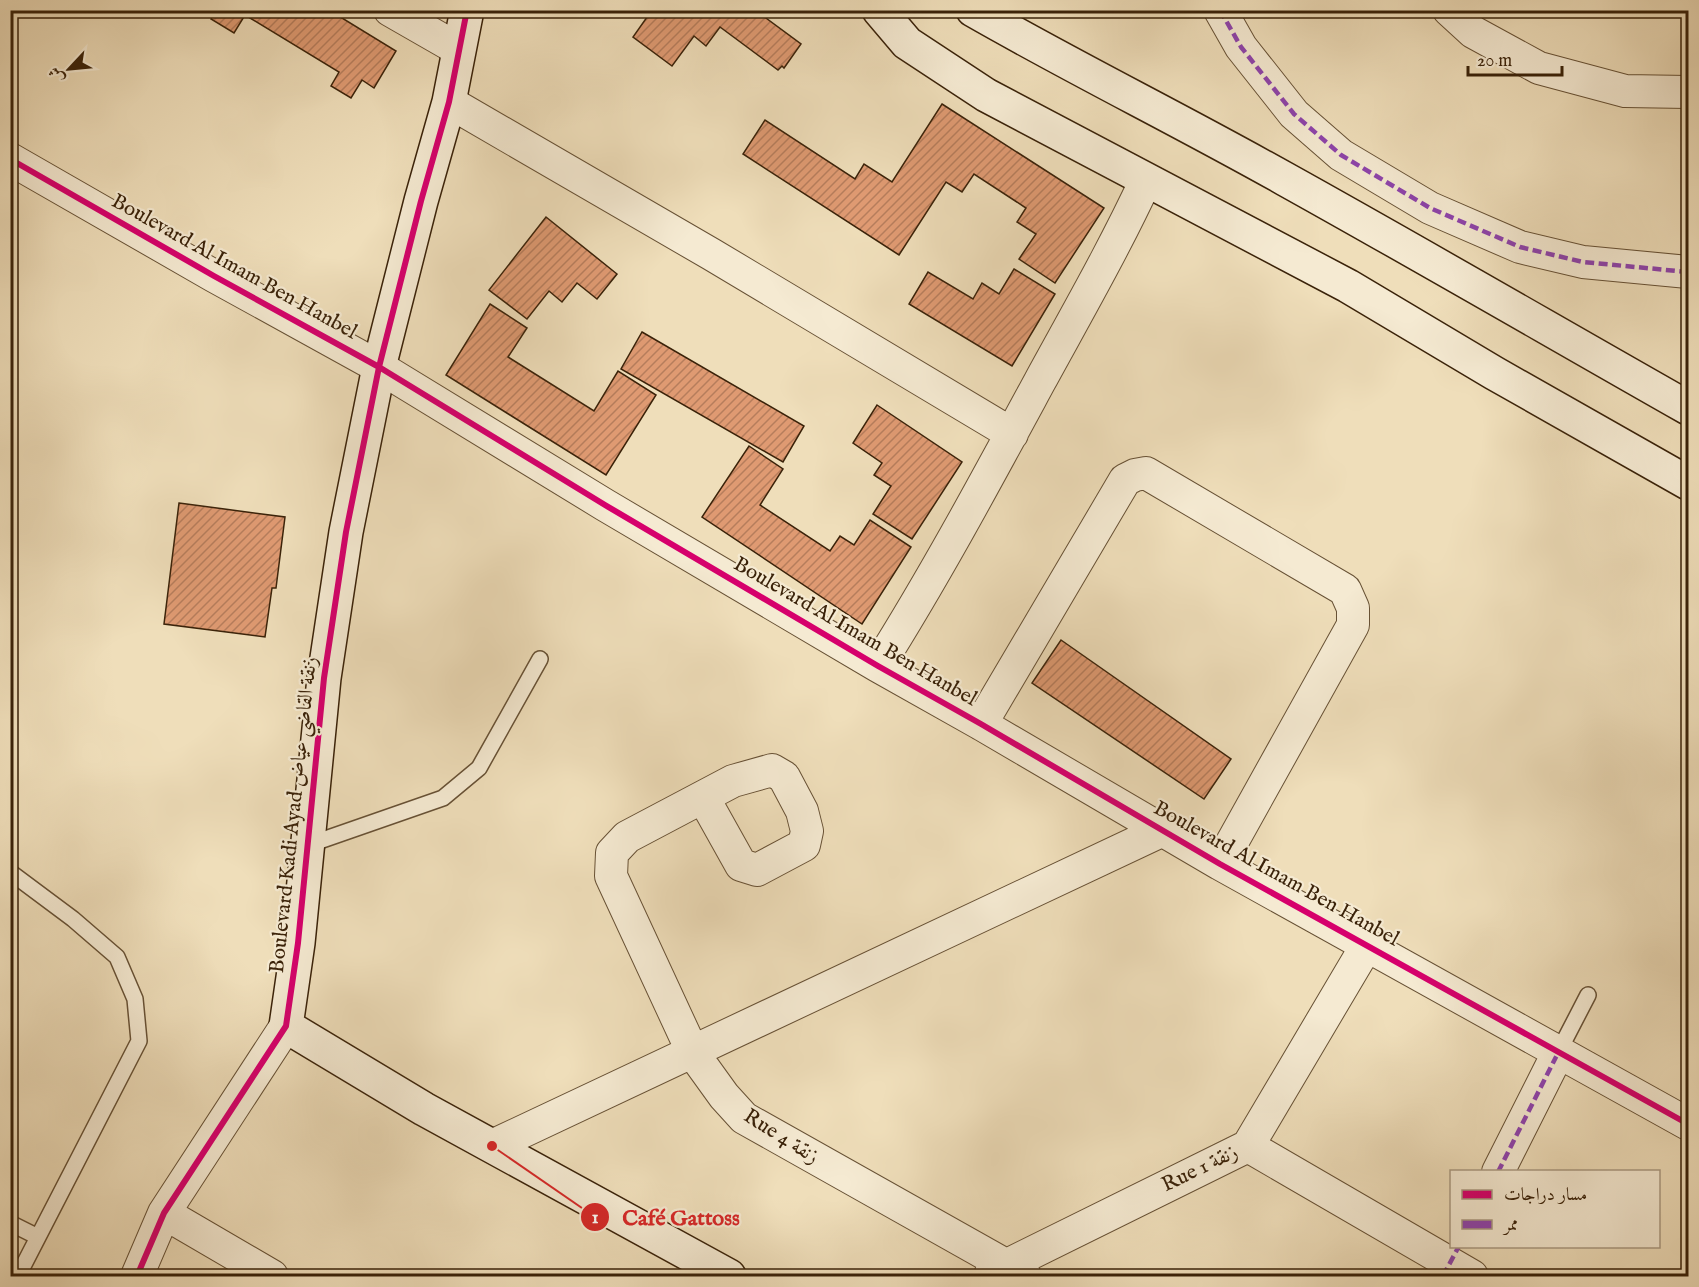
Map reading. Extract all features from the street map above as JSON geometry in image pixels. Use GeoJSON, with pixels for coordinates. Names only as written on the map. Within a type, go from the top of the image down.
{"type":"FeatureCollection","features":[{"type":"Feature","properties":{"kind":"street"},"geometry":{"type":"LineString","coordinates":[[390,10],[458,49]]}},
{"type":"Feature","properties":{"kind":"street","name":"Boulevard Kadi Ayad زنقة القاضي عياض"},"geometry":{"type":"LineString","coordinates":[[286,1026],[298,943],[324,678],[343,555],[379,367],[449,102],[467,10]]}},
{"type":"Feature","properties":{"kind":"street"},"geometry":{"type":"LineString","coordinates":[[879,10],[907,43],[986,95],[1348,286],[1494,373],[1689,483]]}},
{"type":"Feature","properties":{"kind":"street"},"geometry":{"type":"LineString","coordinates":[[973,10],[1054,56],[1286,179],[1689,408]]}},
{"type":"Feature","properties":{"kind":"street"},"geometry":{"type":"LineString","coordinates":[[1220,10],[1241,48],[1294,114],[1341,155],[1430,208],[1531,250],[1582,262],[1689,272]]}},
{"type":"Feature","properties":{"kind":"street"},"geometry":{"type":"LineString","coordinates":[[1449,10],[1473,32],[1539,68],[1625,91],[1689,92]]}},
{"type":"Feature","properties":{"kind":"street"},"geometry":{"type":"LineString","coordinates":[[449,102],[711,254],[1012,434]]}},
{"type":"Feature","properties":{"kind":"street","name":"Boulevard Al Imam Ben Hanbel"},"geometry":{"type":"LineString","coordinates":[[10,159],[379,367],[605,505],[1220,864],[1689,1124]]}},
{"type":"Feature","properties":{"kind":"street"},"geometry":{"type":"LineString","coordinates":[[878,666],[1012,434],[1129,218],[1146,180]]}},
{"type":"Feature","properties":{"kind":"street"},"geometry":{"type":"LineString","coordinates":[[981,724],[1125,480],[1146,473],[1345,590],[1353,608],[1353,625],[1220,864]]}},
{"type":"Feature","properties":{"kind":"street","name":"Rue 4 زنقة"},"geometry":{"type":"LineString","coordinates":[[704,796],[627,837],[612,853],[611,876],[693,1053],[724,1096],[744,1118],[1006,1273]]}},
{"type":"Feature","properties":{"kind":"street"},"geometry":{"type":"LineString","coordinates":[[492,1146],[1162,830]]}},
{"type":"Feature","properties":{"kind":"street"},"geometry":{"type":"LineString","coordinates":[[1248,1146],[1367,945]]}},
{"type":"Feature","properties":{"kind":"street"},"geometry":{"type":"LineString","coordinates":[[137,1276],[164,1213],[286,1026],[424,1109],[729,1276]]}},
{"type":"Feature","properties":{"kind":"street"},"geometry":{"type":"LineString","coordinates":[[1499,1170],[1559,1051]]}},
{"type":"Feature","properties":{"kind":"street","name":"Rue 1 زنقة"},"geometry":{"type":"LineString","coordinates":[[1006,1273],[1248,1146],[1456,1266]]}},
{"type":"Feature","properties":{"kind":"street"},"geometry":{"type":"LineString","coordinates":[[164,1213],[272,1276]]}},
{"type":"Feature","properties":{"kind":"lane"},"geometry":{"type":"LineString","coordinates":[[306,846],[443,798],[479,768],[540,659]]}},
{"type":"Feature","properties":{"kind":"lane"},"geometry":{"type":"LineString","coordinates":[[10,872],[73,919],[117,957],[135,999],[139,1041],[18,1276]]}},
{"type":"Feature","properties":{"kind":"lane"},"geometry":{"type":"LineString","coordinates":[[1559,1051],[1588,995]]}},
{"type":"Feature","properties":{"kind":"lane"},"geometry":{"type":"LineString","coordinates":[[10,1223],[38,1237]]}},
{"type":"Feature","properties":{"kind":"building"},"geometry":{"type":"Polygon","coordinates":[[[216,10],[329,10],[396,51],[374,88],[362,80],[351,98],[331,86],[339,72],[245,15],[234,33],[211,19],[216,10]]]}},
{"type":"Feature","properties":{"kind":"building"},"geometry":{"type":"Polygon","coordinates":[[[652,10],[755,10],[801,44],[784,68],[782,66],[778,70],[720,27],[706,46],[694,36],[672,66],[633,37],[652,10]]]}},
{"type":"Feature","properties":{"kind":"building"},"geometry":{"type":"Polygon","coordinates":[[[942,104],[1104,208],[1055,283],[1019,259],[1036,234],[1017,222],[1026,208],[974,174],[962,192],[946,182],[899,255],[743,154],[765,120],[855,179],[864,164],[892,182],[942,104]]]}},
{"type":"Feature","properties":{"kind":"building"},"geometry":{"type":"Polygon","coordinates":[[[546,217],[617,274],[597,299],[577,283],[562,302],[549,291],[527,319],[489,290],[546,217]]]}},
{"type":"Feature","properties":{"kind":"building"},"geometry":{"type":"Polygon","coordinates":[[[1014,269],[1055,294],[1012,366],[909,304],[928,272],[973,299],[982,283],[999,294],[1014,269]]]}},
{"type":"Feature","properties":{"kind":"building"},"geometry":{"type":"Polygon","coordinates":[[[490,304],[527,328],[508,357],[594,411],[618,371],[656,395],[606,475],[446,375],[490,304]]]}},
{"type":"Feature","properties":{"kind":"building"},"geometry":{"type":"Polygon","coordinates":[[[642,332],[804,426],[783,462],[621,369],[642,332]]]}},
{"type":"Feature","properties":{"kind":"building"},"geometry":{"type":"Polygon","coordinates":[[[877,405],[962,462],[912,539],[873,514],[891,486],[874,475],[882,463],[853,443],[877,405]]]}},
{"type":"Feature","properties":{"kind":"building"},"geometry":{"type":"Polygon","coordinates":[[[749,446],[783,469],[760,505],[830,551],[840,536],[854,545],[870,520],[911,547],[862,624],[702,517],[749,446]]]}},
{"type":"Feature","properties":{"kind":"building"},"geometry":{"type":"Polygon","coordinates":[[[179,503],[285,517],[276,588],[272,588],[265,637],[164,624],[179,503]]]}},
{"type":"Feature","properties":{"kind":"building"},"geometry":{"type":"Polygon","coordinates":[[[1061,640],[1231,759],[1204,799],[1032,683],[1061,640]]]}},
{"type":"Feature","properties":{"kind":"marked path"},"geometry":{"type":"LineString","coordinates":[[1220,10],[1241,47],[1294,114],[1341,155],[1430,208],[1520,247],[1583,262],[1688,272]]}},
{"type":"Feature","properties":{"kind":"marked path"},"geometry":{"type":"LineString","coordinates":[[1499,1170],[1559,1051]]}},
{"type":"Feature","properties":{"kind":"marked path"},"geometry":{"type":"LineString","coordinates":[[1443,1276],[1458,1248]]}},
{"type":"Feature","properties":{"kind":"cycle path"},"geometry":{"type":"LineString","coordinates":[[137,1276],[164,1213],[286,1026],[298,943],[324,678],[346,532],[379,367],[449,102],[467,10]]}},
{"type":"Feature","properties":{"kind":"cycle path"},"geometry":{"type":"LineString","coordinates":[[10,159],[379,367],[605,505],[1220,864],[1688,1124]]}},
{"type":"Feature","properties":{"kind":"place","name":"Café Gattoss"},"geometry":{"type":"Point","coordinates":[492,1146]}}]}
